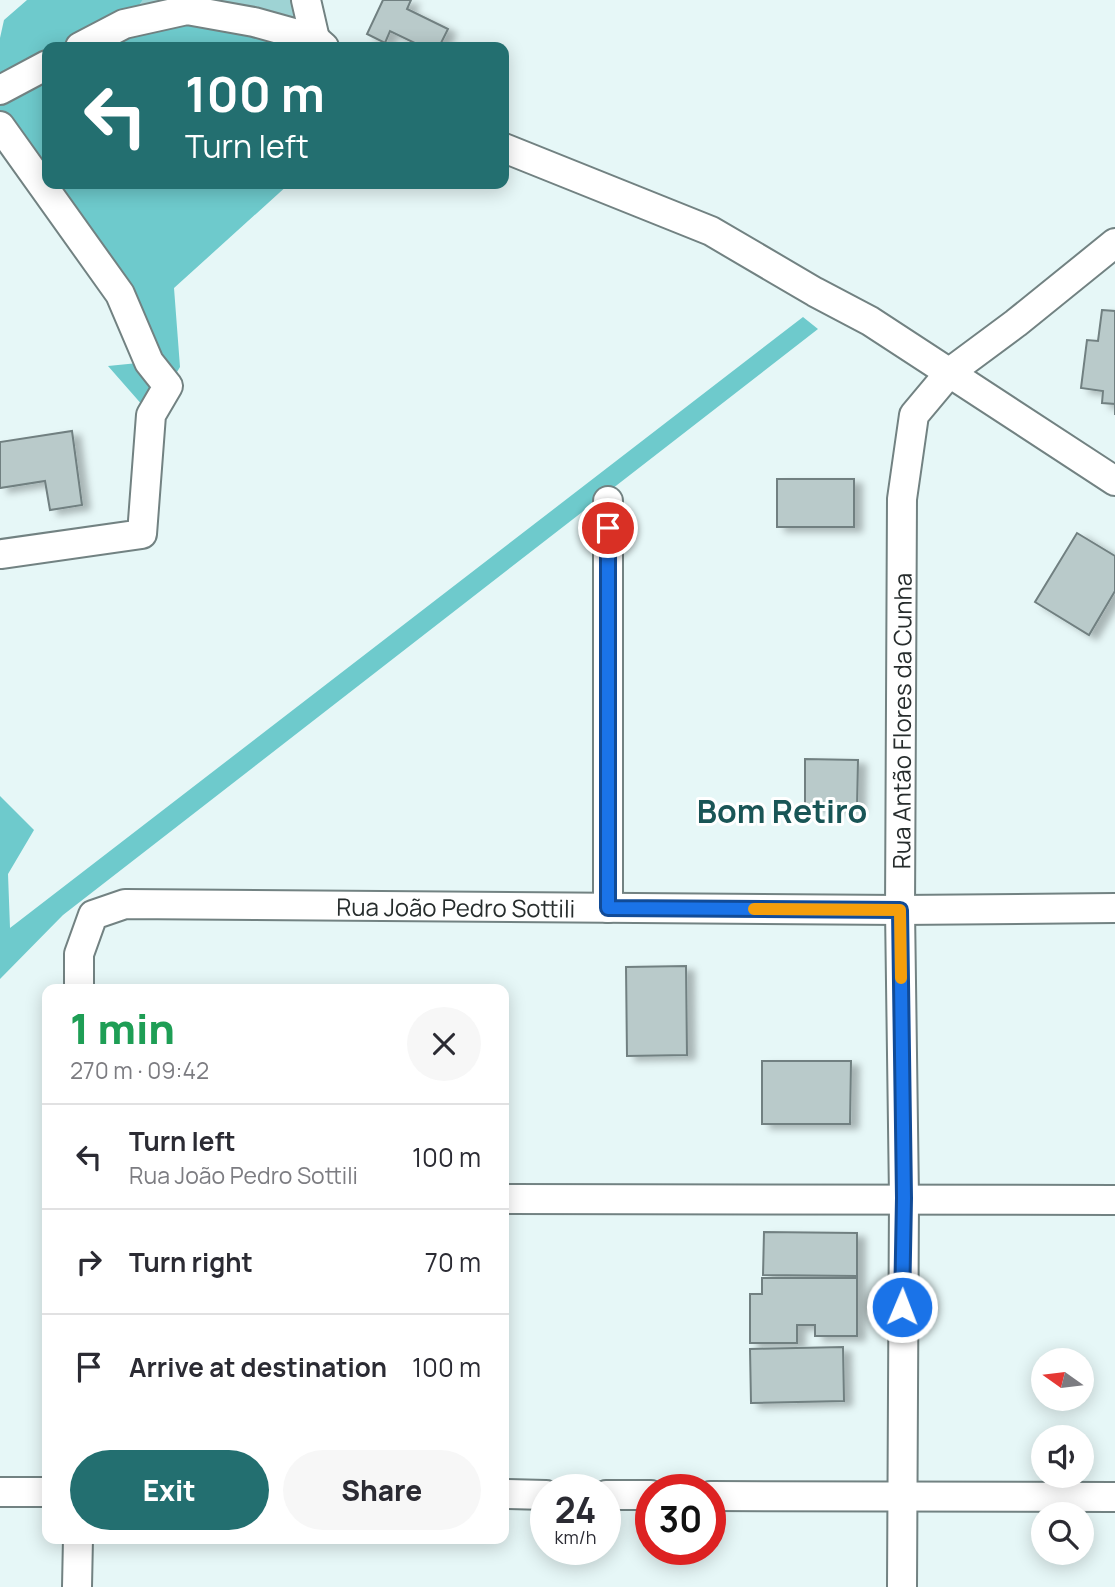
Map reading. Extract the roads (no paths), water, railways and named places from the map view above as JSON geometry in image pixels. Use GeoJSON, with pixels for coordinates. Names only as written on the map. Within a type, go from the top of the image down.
{"type":"FeatureCollection","features":[{"type":"Feature","properties":{"kind":"street"},"geometry":{"type":"LineString","coordinates":[[306,0],[319,42]]}},
{"type":"Feature","properties":{"kind":"street"},"geometry":{"type":"LineString","coordinates":[[90,42],[124,24],[187,10],[254,22],[316,42]]}},
{"type":"Feature","properties":{"kind":"street"},"geometry":{"type":"LineString","coordinates":[[0,90],[42,68]]}},
{"type":"Feature","properties":{"kind":"street"},"geometry":{"type":"LineString","coordinates":[[0,126],[42,185]]}},
{"type":"Feature","properties":{"kind":"street"},"geometry":{"type":"LineString","coordinates":[[509,150],[711,231],[870,321],[1115,481]]}},
{"type":"Feature","properties":{"kind":"street"},"geometry":{"type":"LineString","coordinates":[[2,554],[142,534],[151,415],[168,386],[149,362],[120,294],[45,189]]}},
{"type":"Feature","properties":{"kind":"street","name":"Rua Antão Flores da Cunha"},"geometry":{"type":"LineString","coordinates":[[902,1587],[902,499],[914,415],[950,372],[1017,323],[1115,243]]}},
{"type":"Feature","properties":{"kind":"street"},"geometry":{"type":"LineString","coordinates":[[608,500],[608,908]]}},
{"type":"Feature","properties":{"kind":"street","name":"Rua João Pedro Sottili"},"geometry":{"type":"LineString","coordinates":[[79,984],[79,954],[93,915],[125,904],[900,910],[1115,908]]}},
{"type":"Feature","properties":{"kind":"street"},"geometry":{"type":"LineString","coordinates":[[509,1199],[1115,1200]]}},
{"type":"Feature","properties":{"kind":"street"},"geometry":{"type":"LineString","coordinates":[[0,1492],[42,1492]]}},
{"type":"Feature","properties":{"kind":"street"},"geometry":{"type":"LineString","coordinates":[[509,1494],[530,1494]]}},
{"type":"Feature","properties":{"kind":"street"},"geometry":{"type":"LineString","coordinates":[[726,1496],[1115,1497]]}},
{"type":"Feature","properties":{"kind":"street"},"geometry":{"type":"LineString","coordinates":[[77,1587],[78,1544]]}},
{"type":"Feature","properties":{"kind":"district","name":"Bom Retiro"},"geometry":{"type":"Point","coordinates":[782,811]}}]}
